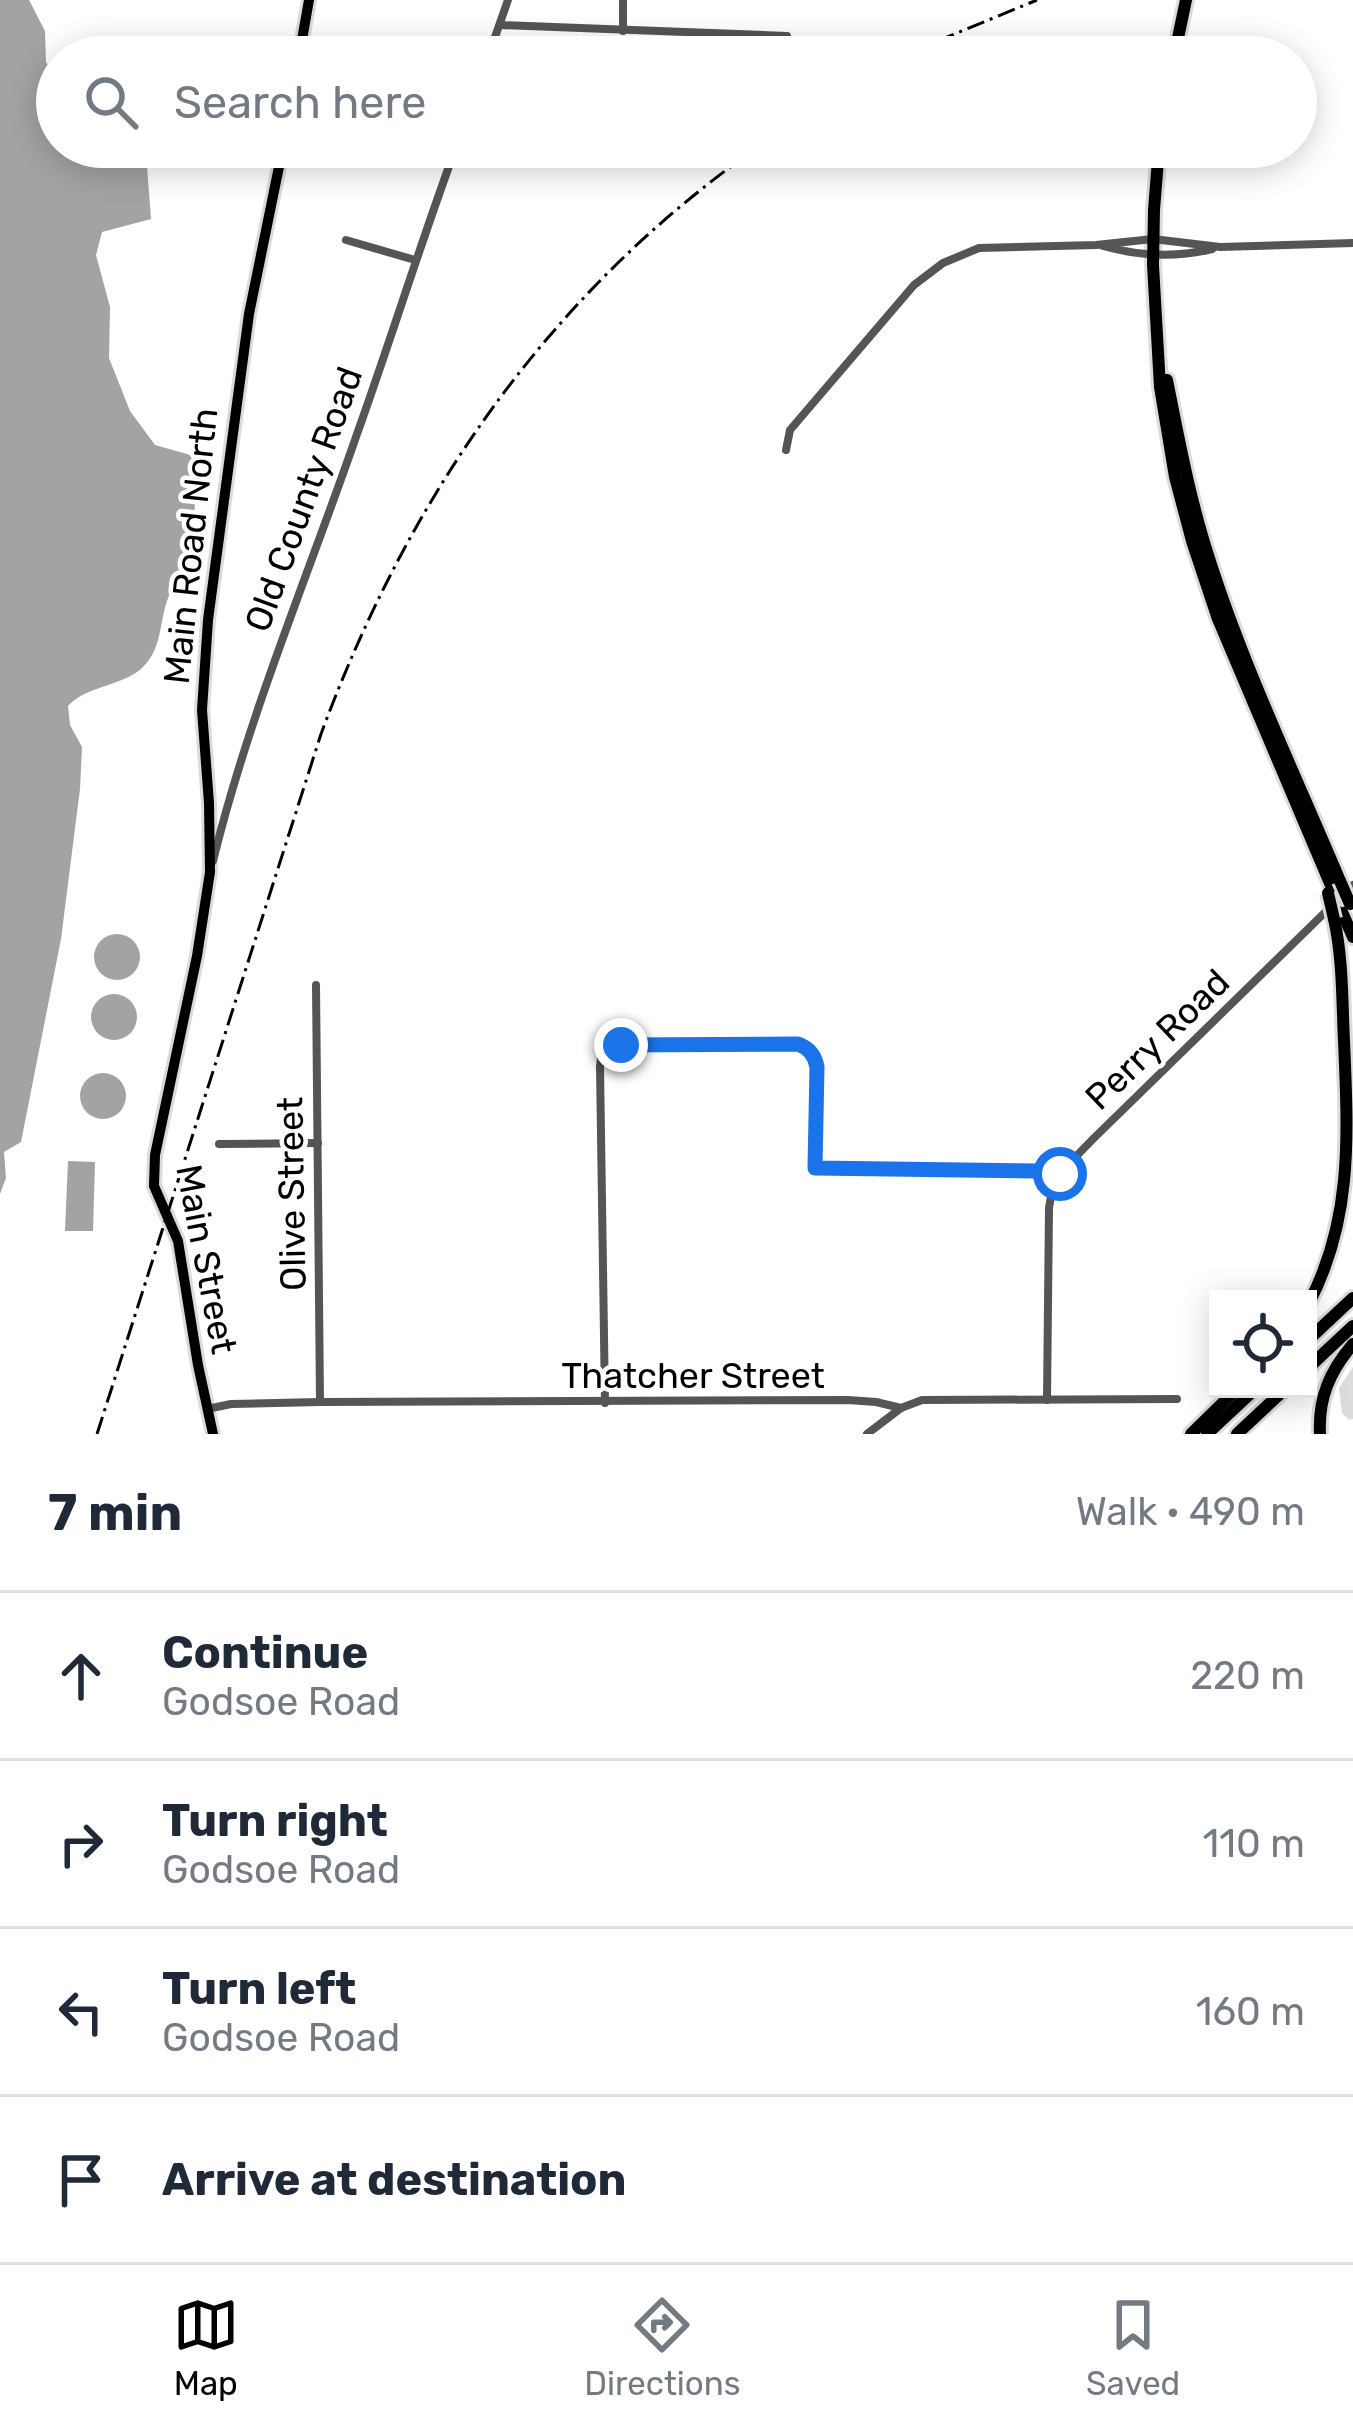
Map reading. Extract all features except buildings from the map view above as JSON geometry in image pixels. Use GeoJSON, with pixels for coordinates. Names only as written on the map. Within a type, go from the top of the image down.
{"type":"FeatureCollection","features":[{"type":"Feature","properties":{"kind":"highway"},"geometry":{"type":"LineString","coordinates":[[1178,36],[1186,0]]}},
{"type":"Feature","properties":{"kind":"highway"},"geometry":{"type":"LineString","coordinates":[[1158,168],[1153,239],[1159,375],[1168,439],[1196,556],[1231,652],[1345,911],[1341,980],[1348,1177],[1336,1244],[1315,1290]]}},
{"type":"Feature","properties":{"kind":"highway"},"geometry":{"type":"LineString","coordinates":[[1158,338],[1186,479],[1213,572],[1338,887],[1353,937]]}},
{"type":"Feature","properties":{"kind":"highway"},"geometry":{"type":"LineString","coordinates":[[1317,1332],[1353,1298]]}},
{"type":"Feature","properties":{"kind":"highway"},"geometry":{"type":"LineString","coordinates":[[1317,1360],[1353,1326]]}},
{"type":"Feature","properties":{"kind":"highway"},"geometry":{"type":"LineString","coordinates":[[1320,1434],[1325,1388],[1353,1345]]}},
{"type":"Feature","properties":{"kind":"highway"},"geometry":{"type":"LineString","coordinates":[[1191,1434],[1228,1398]]}},
{"type":"Feature","properties":{"kind":"highway"},"geometry":{"type":"LineString","coordinates":[[1207,1434],[1246,1398]]}},
{"type":"Feature","properties":{"kind":"highway"},"geometry":{"type":"LineString","coordinates":[[1237,1434],[1275,1398]]}},
{"type":"Feature","properties":{"kind":"main road"},"geometry":{"type":"LineString","coordinates":[[303,36],[309,0]]}},
{"type":"Feature","properties":{"kind":"main road","name":"Main Road North"},"geometry":{"type":"LineString","coordinates":[[197,956],[211,872],[202,710],[208,620],[249,314],[279,168]]}},
{"type":"Feature","properties":{"kind":"main road","name":"Main Street"},"geometry":{"type":"LineString","coordinates":[[197,956],[155,1155],[154,1186],[178,1240],[213,1434]]}},
{"type":"Feature","properties":{"kind":"street"},"geometry":{"type":"LineString","coordinates":[[496,36],[508,0]]}},
{"type":"Feature","properties":{"kind":"street"},"geometry":{"type":"LineString","coordinates":[[623,0],[623,31]]}},
{"type":"Feature","properties":{"kind":"street"},"geometry":{"type":"LineString","coordinates":[[500,25],[787,36]]}},
{"type":"Feature","properties":{"kind":"street","name":"Old County Road"},"geometry":{"type":"LineString","coordinates":[[211,872],[231,787],[258,706],[448,168]]}},
{"type":"Feature","properties":{"kind":"street"},"geometry":{"type":"LineString","coordinates":[[786,450],[790,430],[914,285],[943,263],[979,248],[1153,239],[1220,247],[1353,243]]}},
{"type":"Feature","properties":{"kind":"street"},"geometry":{"type":"LineString","coordinates":[[346,240],[415,260]]}},
{"type":"Feature","properties":{"kind":"street"},"geometry":{"type":"LineString","coordinates":[[1096,244],[1154,255],[1220,247]]}},
{"type":"Feature","properties":{"kind":"street","name":"Perry Road"},"geometry":{"type":"LineString","coordinates":[[1057,1179],[1338,887]]}},
{"type":"Feature","properties":{"kind":"street","name":"Olive Street"},"geometry":{"type":"LineString","coordinates":[[316,985],[320,1402]]}},
{"type":"Feature","properties":{"kind":"street"},"geometry":{"type":"LineString","coordinates":[[605,1403],[600,1067],[606,1051],[621,1045],[798,1044],[811,1052],[817,1067],[815,1168],[1036,1171],[1057,1179],[1049,1200],[1047,1400]]}},
{"type":"Feature","properties":{"kind":"street"},"geometry":{"type":"LineString","coordinates":[[218,1144],[318,1143]]}},
{"type":"Feature","properties":{"kind":"street","name":"Thatcher Street"},"geometry":{"type":"LineString","coordinates":[[207,1409],[320,1402],[868,1401],[901,1408],[928,1400],[1177,1400]]}},
{"type":"Feature","properties":{"kind":"street"},"geometry":{"type":"LineString","coordinates":[[867,1434],[901,1408]]}},
{"type":"Feature","properties":{"kind":"shaded area"},"geometry":{"type":"Polygon","coordinates":[[[0,0],[29,0],[45,31],[45,36],[36,36],[36,168],[147,168],[151,219],[102,232],[96,255],[110,307],[109,358],[130,411],[155,445],[194,456],[196,481],[188,546],[153,654],[132,675],[84,694],[68,706],[70,725],[82,747],[61,939],[21,1142],[4,1152],[6,1178],[0,1194],[0,0]]]}},
{"type":"Feature","properties":{"kind":"shaded area"},"geometry":{"type":"Polygon","coordinates":[[[117,934],[133,941],[140,957],[133,973],[117,980],[101,973],[94,957],[101,941],[117,934]]]}},
{"type":"Feature","properties":{"kind":"shaded area"},"geometry":{"type":"Polygon","coordinates":[[[114,994],[130,1001],[137,1017],[130,1033],[114,1040],[98,1033],[91,1017],[98,1001],[114,994]]]}},
{"type":"Feature","properties":{"kind":"shaded area"},"geometry":{"type":"Polygon","coordinates":[[[103,1073],[119,1080],[126,1096],[119,1112],[103,1119],[87,1112],[80,1096],[87,1080],[103,1073]]]}},
{"type":"Feature","properties":{"kind":"shaded area"},"geometry":{"type":"Polygon","coordinates":[[[68,1161],[95,1162],[93,1231],[65,1231],[68,1161]]]}},
{"type":"Feature","properties":{"kind":"shaded area"},"geometry":{"type":"Polygon","coordinates":[[[1353,1367],[1353,1419],[1349,1420],[1342,1413],[1339,1388],[1353,1367]]]}},
{"type":"Feature","properties":{"kind":"railway"},"geometry":{"type":"LineString","coordinates":[[950,36],[1037,0]]}},
{"type":"Feature","properties":{"kind":"railway"},"geometry":{"type":"LineString","coordinates":[[97,1434],[321,734],[356,646],[397,563],[494,406],[551,335],[614,267],[731,168]]}},
{"type":"Feature","properties":{"kind":"route"},"geometry":{"type":"LineString","coordinates":[[621,1045],[805,1047],[817,1067],[815,1168],[1036,1171],[1057,1179],[1060,1174]]}}]}
